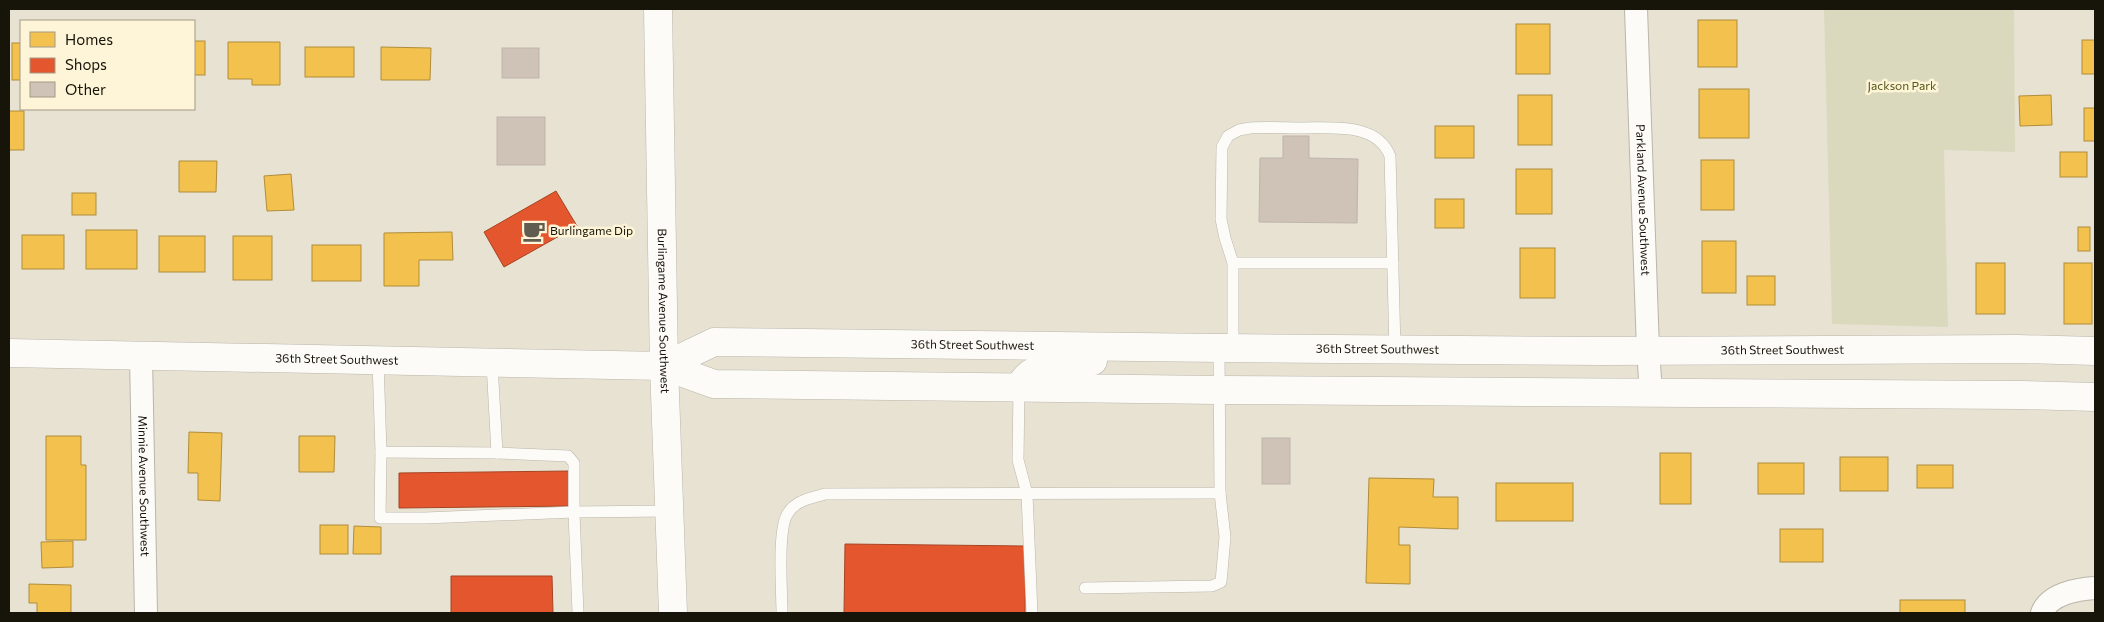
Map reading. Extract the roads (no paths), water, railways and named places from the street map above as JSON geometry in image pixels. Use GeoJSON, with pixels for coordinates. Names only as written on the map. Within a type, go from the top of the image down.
{"type":"FeatureCollection","features":[{"type":"Feature","properties":{"kind":"street","name":"Burlingame Avenue Southwest"},"geometry":{"type":"LineString","coordinates":[[658,9],[664,366],[673,613]]}},
{"type":"Feature","properties":{"kind":"street","name":"Parkland Avenue Southwest"},"geometry":{"type":"LineString","coordinates":[[1636,9],[1651,393]]}},
{"type":"Feature","properties":{"kind":"street","name":"36th Street Southwest"},"geometry":{"type":"LineString","coordinates":[[664,366],[714,342],[1226,348],[2018,349],[2095,351]]}},
{"type":"Feature","properties":{"kind":"street"},"geometry":{"type":"LineString","coordinates":[[1019,387],[1028,375],[1040,369],[1062,364],[1096,361],[1146,347]]}},
{"type":"Feature","properties":{"kind":"street","name":"36th Street Southwest"},"geometry":{"type":"LineString","coordinates":[[9,353],[664,366],[714,384],[2095,397]]}},
{"type":"Feature","properties":{"kind":"street","name":"Minnie Avenue Southwest"},"geometry":{"type":"LineString","coordinates":[[141,357],[146,613]]}},
{"type":"Feature","properties":{"kind":"street"},"geometry":{"type":"LineString","coordinates":[[2042,613],[2043,609],[2055,599],[2068,592],[2095,588]]}},
{"type":"Feature","properties":{"kind":"lane"},"geometry":{"type":"LineString","coordinates":[[1085,588],[1212,586],[1221,582],[1225,537],[1220,493],[1218,390],[1226,348],[1233,263],[1224,238],[1221,219],[1222,147],[1228,136],[1239,130],[1250,128],[1345,128],[1364,132],[1377,138],[1386,147],[1390,156],[1395,349]]}},
{"type":"Feature","properties":{"kind":"lane"},"geometry":{"type":"LineString","coordinates":[[1233,263],[1394,263]]}},
{"type":"Feature","properties":{"kind":"lane"},"geometry":{"type":"LineString","coordinates":[[378,361],[381,452],[380,518],[670,511]]}},
{"type":"Feature","properties":{"kind":"lane"},"geometry":{"type":"LineString","coordinates":[[492,363],[497,453]]}},
{"type":"Feature","properties":{"kind":"lane"},"geometry":{"type":"LineString","coordinates":[[1019,387],[1018,460],[1027,494],[1032,613]]}},
{"type":"Feature","properties":{"kind":"lane"},"geometry":{"type":"LineString","coordinates":[[381,452],[568,456],[574,463],[578,613]]}},
{"type":"Feature","properties":{"kind":"lane"},"geometry":{"type":"LineString","coordinates":[[782,613],[782,528],[788,512],[803,500],[825,494],[1220,493]]}},
{"type":"Feature","properties":{"kind":"place","name":"Burlingame Dip"},"geometry":{"type":"Point","coordinates":[534,231]}},
{"type":"Feature","properties":{"kind":"park label","name":"Jackson Park"},"geometry":{"type":"Point","coordinates":[1902,86]}}]}
